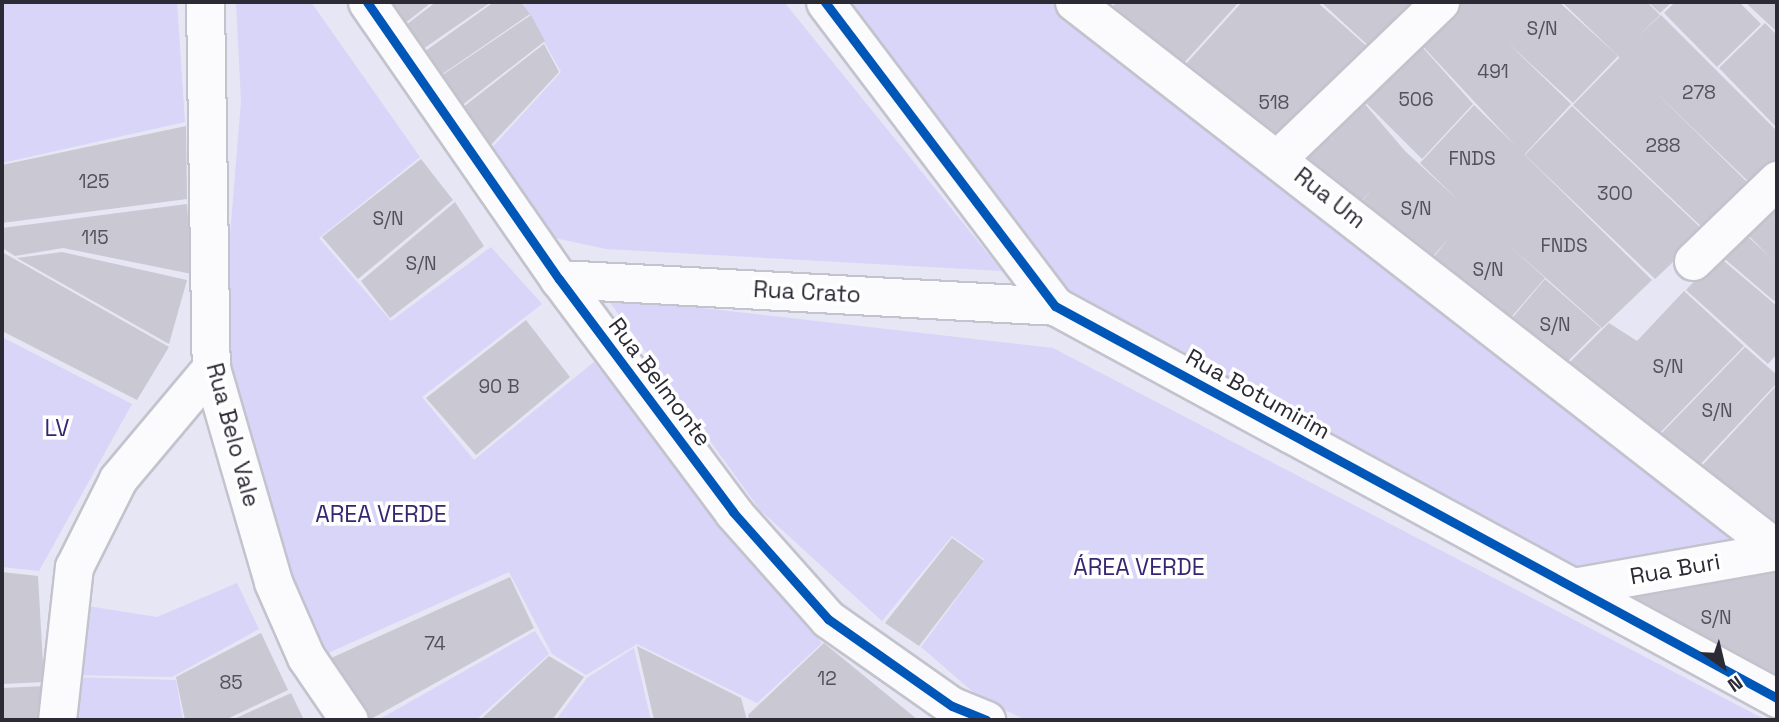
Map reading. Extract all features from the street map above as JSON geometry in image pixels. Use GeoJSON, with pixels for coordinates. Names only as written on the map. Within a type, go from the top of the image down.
{"type":"FeatureCollection","features":[{"type":"Feature","properties":{"kind":"street","name":"Rua Belo Vale"},"geometry":{"type":"LineString","coordinates":[[205,2],[211,368],[273,582],[306,657],[349,720]]}},
{"type":"Feature","properties":{"kind":"street","name":"Rua Belmonte"},"geometry":{"type":"LineString","coordinates":[[367,2],[559,279],[733,512],[828,619],[952,706],[986,720]]}},
{"type":"Feature","properties":{"kind":"street","name":"Rua Botumirim"},"geometry":{"type":"LineString","coordinates":[[825,2],[1055,306],[1777,698]]}},
{"type":"Feature","properties":{"kind":"street","name":"Rua Um"},"geometry":{"type":"LineString","coordinates":[[1074,2],[1278,158],[1777,550]]}},
{"type":"Feature","properties":{"kind":"street"},"geometry":{"type":"LineString","coordinates":[[1278,158],[1440,2]]}},
{"type":"Feature","properties":{"kind":"street"},"geometry":{"type":"LineString","coordinates":[[1693,261],[1777,180]]}},
{"type":"Feature","properties":{"kind":"street","name":"Rua Crato"},"geometry":{"type":"LineString","coordinates":[[559,279],[1055,306]]}},
{"type":"Feature","properties":{"kind":"street"},"geometry":{"type":"LineString","coordinates":[[57,720],[74,567],[118,479],[211,368]]}},
{"type":"Feature","properties":{"kind":"street","name":"Rua Buri"},"geometry":{"type":"LineString","coordinates":[[1573,587],[1777,550]]}},
{"type":"Feature","properties":{"kind":"green space"},"geometry":{"type":"Polygon","coordinates":[[[2,2],[177,2],[185,122],[2,163],[2,2]]]}},
{"type":"Feature","properties":{"kind":"green space","name":"AREA VERDE"},"geometry":{"type":"Polygon","coordinates":[[[236,2],[311,2],[420,157],[319,238],[391,321],[491,247],[542,304],[422,397],[474,460],[594,362],[822,643],[757,703],[637,644],[586,675],[552,654],[509,572],[326,654],[286,562],[220,358],[241,101],[236,2]]]}},
{"type":"Feature","properties":{"kind":"green space"},"geometry":{"type":"Polygon","coordinates":[[[522,2],[784,2],[1002,271],[606,249],[550,237],[490,150],[561,72],[522,2]]]}},
{"type":"Feature","properties":{"kind":"green space"},"geometry":{"type":"Polygon","coordinates":[[[841,2],[1074,2],[1749,544],[1575,575],[1063,295],[841,2]]]}},
{"type":"Feature","properties":{"kind":"green space","name":"ÁREA VERDE"},"geometry":{"type":"Polygon","coordinates":[[[606,297],[1053,348],[1766,720],[1026,720],[980,698],[921,647],[985,560],[952,536],[882,621],[760,510],[606,297]]]}},
{"type":"Feature","properties":{"kind":"green space","name":"LV"},"geometry":{"type":"Polygon","coordinates":[[[2,337],[132,404],[39,571],[2,567],[2,337]]]}},
{"type":"Feature","properties":{"kind":"green space"},"geometry":{"type":"Polygon","coordinates":[[[237,583],[259,629],[172,677],[69,675],[81,605],[157,617],[237,583]]]}},
{"type":"Feature","properties":{"kind":"green space"},"geometry":{"type":"Polygon","coordinates":[[[535,631],[549,654],[476,720],[378,720],[535,631]]]}},
{"type":"Feature","properties":{"kind":"green space"},"geometry":{"type":"Polygon","coordinates":[[[634,648],[651,720],[556,720],[587,678],[634,648]]]}},
{"type":"Feature","properties":{"kind":"green space"},"geometry":{"type":"Polygon","coordinates":[[[69,677],[176,680],[183,720],[69,720],[69,677]]]}},
{"type":"Feature","properties":{"kind":"building"},"geometry":{"type":"Polygon","coordinates":[[[387,2],[432,2],[404,24],[387,2]]]}},
{"type":"Feature","properties":{"kind":"building"},"geometry":{"type":"Polygon","coordinates":[[[436,2],[491,2],[423,49],[406,25],[436,2]]]}},
{"type":"Feature","properties":{"kind":"building"},"geometry":{"type":"Polygon","coordinates":[[[494,2],[521,2],[530,14],[441,75],[424,52],[494,2]]]}},
{"type":"Feature","properties":{"kind":"building"},"geometry":{"type":"Polygon","coordinates":[[[1117,2],[1239,2],[1182,65],[1112,7],[1117,2]]]}},
{"type":"Feature","properties":{"kind":"building"},"geometry":{"type":"Polygon","coordinates":[[[1242,2],[1317,2],[1371,50],[1277,142],[1185,65],[1242,2]]]}},
{"type":"Feature","properties":{"kind":"building"},"geometry":{"type":"Polygon","coordinates":[[[1321,2],[1407,2],[1414,9],[1372,49],[1321,2]]]}},
{"type":"Feature","properties":{"kind":"building"},"geometry":{"type":"Polygon","coordinates":[[[1456,2],[1559,2],[1618,56],[1573,103],[1506,41],[1571,104],[1524,155],[1417,40],[1456,2]]]}},
{"type":"Feature","properties":{"kind":"building"},"geometry":{"type":"Polygon","coordinates":[[[1562,2],[1647,2],[1660,15],[1636,38],[1661,15],[1777,131],[1777,163],[1753,186],[1562,2]]]}},
{"type":"Feature","properties":{"kind":"building"},"geometry":{"type":"Polygon","coordinates":[[[1648,2],[1672,2],[1660,13],[1648,2]]]}},
{"type":"Feature","properties":{"kind":"building"},"geometry":{"type":"Polygon","coordinates":[[[1675,2],[1739,2],[1761,24],[1717,67],[1664,13],[1675,2]]]}},
{"type":"Feature","properties":{"kind":"building"},"geometry":{"type":"Polygon","coordinates":[[[1745,2],[1777,2],[1777,32],[1745,2]]]}},
{"type":"Feature","properties":{"kind":"building"},"geometry":{"type":"Polygon","coordinates":[[[531,15],[545,41],[461,106],[441,76],[531,15]]]}},
{"type":"Feature","properties":{"kind":"building"},"geometry":{"type":"Polygon","coordinates":[[[1765,23],[1777,35],[1777,128],[1719,68],[1765,23]]]}},
{"type":"Feature","properties":{"kind":"building"},"geometry":{"type":"Polygon","coordinates":[[[1416,40],[1473,104],[1422,159],[1359,96],[1416,40]]]}},
{"type":"Feature","properties":{"kind":"building"},"geometry":{"type":"Polygon","coordinates":[[[544,44],[559,72],[489,147],[462,108],[544,44]]]}},
{"type":"Feature","properties":{"kind":"building"},"geometry":{"type":"Polygon","coordinates":[[[1620,57],[1752,187],[1706,231],[1573,105],[1620,57]]]}},
{"type":"Feature","properties":{"kind":"building"},"geometry":{"type":"Polygon","coordinates":[[[1358,96],[1405,151],[1459,201],[1420,163],[1474,105],[1652,280],[1602,328],[1502,239],[1545,278],[1507,322],[1430,262],[1448,239],[1429,261],[1359,205],[1373,188],[1358,205],[1296,157],[1323,131],[1334,141],[1324,130],[1358,96]]]}},
{"type":"Feature","properties":{"kind":"building"},"geometry":{"type":"Polygon","coordinates":[[[1572,106],[1705,232],[1655,279],[1525,155],[1572,106]]]}},
{"type":"Feature","properties":{"kind":"building"},"geometry":{"type":"Polygon","coordinates":[[[186,126],[187,199],[2,223],[2,165],[186,126]]]}},
{"type":"Feature","properties":{"kind":"building"},"geometry":{"type":"Polygon","coordinates":[[[421,159],[453,200],[358,279],[322,237],[421,159]]]}},
{"type":"Feature","properties":{"kind":"building"},"geometry":{"type":"Polygon","coordinates":[[[1777,196],[1777,298],[1774,301],[1719,254],[1741,230],[1772,259],[1743,230],[1777,196]]]}},
{"type":"Feature","properties":{"kind":"building"},"geometry":{"type":"Polygon","coordinates":[[[455,202],[484,246],[390,318],[361,281],[455,202]]]}},
{"type":"Feature","properties":{"kind":"building"},"geometry":{"type":"Polygon","coordinates":[[[187,204],[192,274],[63,248],[15,256],[2,248],[2,228],[187,204]]]}},
{"type":"Feature","properties":{"kind":"building"},"geometry":{"type":"Polygon","coordinates":[[[2,252],[169,347],[137,400],[2,331],[2,252]]]}},
{"type":"Feature","properties":{"kind":"building"},"geometry":{"type":"Polygon","coordinates":[[[62,252],[187,280],[169,344],[17,258],[62,252]]]}},
{"type":"Feature","properties":{"kind":"building"},"geometry":{"type":"Polygon","coordinates":[[[1718,256],[1777,306],[1777,354],[1768,364],[1686,290],[1718,256]]]}},
{"type":"Feature","properties":{"kind":"building"},"geometry":{"type":"Polygon","coordinates":[[[1545,279],[1601,328],[1563,366],[1508,323],[1545,279]]]}},
{"type":"Feature","properties":{"kind":"building"},"geometry":{"type":"Polygon","coordinates":[[[1684,291],[1744,346],[1655,438],[1565,367],[1609,323],[1637,341],[1684,291]]]}},
{"type":"Feature","properties":{"kind":"building"},"geometry":{"type":"Polygon","coordinates":[[[526,320],[570,377],[476,455],[426,398],[526,320]]]}},
{"type":"Feature","properties":{"kind":"building"},"geometry":{"type":"Polygon","coordinates":[[[1745,347],[1777,375],[1777,383],[1695,470],[1656,439],[1745,347]]]}},
{"type":"Feature","properties":{"kind":"building"},"geometry":{"type":"Polygon","coordinates":[[[1777,385],[1777,535],[1698,470],[1777,385]]]}},
{"type":"Feature","properties":{"kind":"building"},"geometry":{"type":"Polygon","coordinates":[[[952,538],[984,561],[919,646],[885,623],[952,538]]]}},
{"type":"Feature","properties":{"kind":"building"},"geometry":{"type":"Polygon","coordinates":[[[1777,562],[1777,685],[1610,593],[1777,562]]]}},
{"type":"Feature","properties":{"kind":"building"},"geometry":{"type":"Polygon","coordinates":[[[2,572],[38,576],[44,682],[2,684],[2,572]]]}},
{"type":"Feature","properties":{"kind":"building"},"geometry":{"type":"Polygon","coordinates":[[[510,577],[534,628],[369,720],[329,659],[510,577]]]}},
{"type":"Feature","properties":{"kind":"building"},"geometry":{"type":"Polygon","coordinates":[[[261,633],[288,690],[225,720],[185,720],[176,677],[261,633]]]}},
{"type":"Feature","properties":{"kind":"building"},"geometry":{"type":"Polygon","coordinates":[[[824,643],[918,720],[749,720],[748,715],[824,643]]]}},
{"type":"Feature","properties":{"kind":"building"},"geometry":{"type":"Polygon","coordinates":[[[637,646],[741,698],[747,720],[654,720],[637,646]]]}},
{"type":"Feature","properties":{"kind":"building"},"geometry":{"type":"Polygon","coordinates":[[[549,656],[584,677],[552,720],[480,720],[549,656]]]}},
{"type":"Feature","properties":{"kind":"building"},"geometry":{"type":"Polygon","coordinates":[[[45,686],[38,720],[2,720],[2,688],[45,686]]]}},
{"type":"Feature","properties":{"kind":"building"},"geometry":{"type":"Polygon","coordinates":[[[291,693],[304,720],[232,720],[291,693]]]}},
{"type":"Feature","properties":{"kind":"cycle path"},"geometry":{"type":"LineString","coordinates":[[367,2],[559,279],[733,512],[828,619],[952,706],[986,720]]}},
{"type":"Feature","properties":{"kind":"cycle path"},"geometry":{"type":"LineString","coordinates":[[825,2],[1055,306],[1777,698]]}}]}
